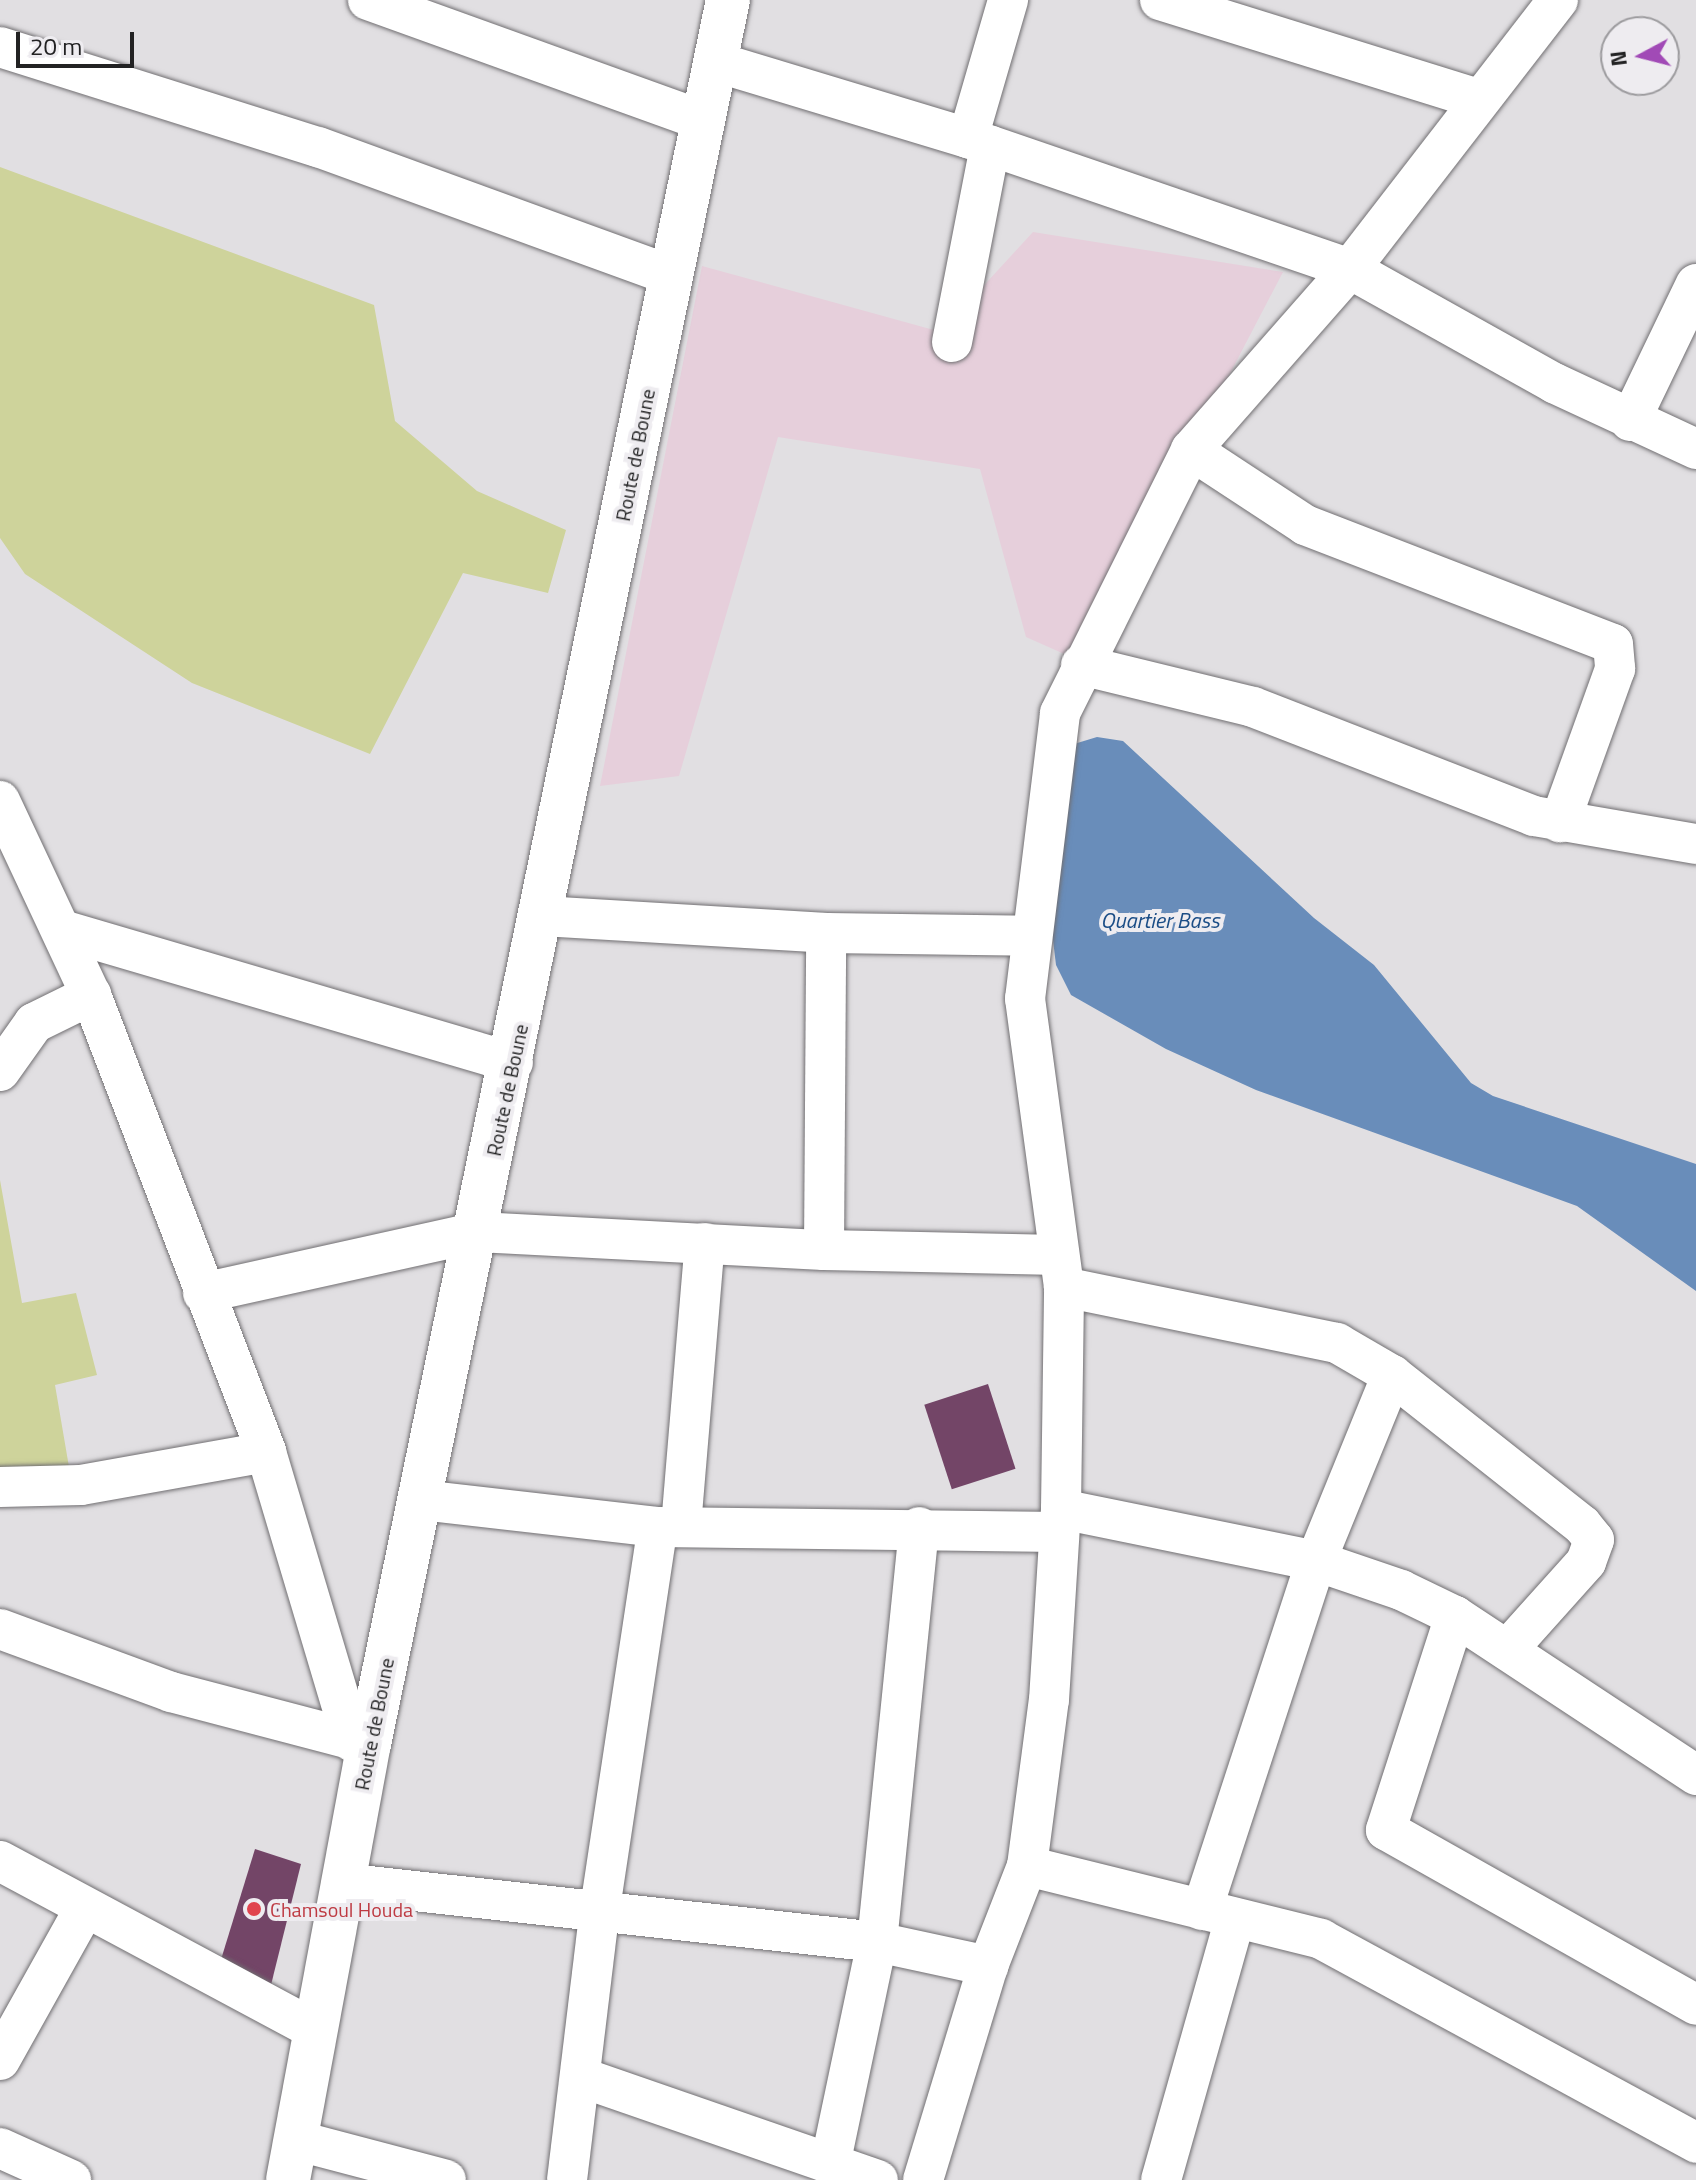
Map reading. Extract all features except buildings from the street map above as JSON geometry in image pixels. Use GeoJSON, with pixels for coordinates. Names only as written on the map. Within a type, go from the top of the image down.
{"type":"FeatureCollection","features":[{"type":"Feature","properties":{"kind":"street"},"geometry":{"type":"LineString","coordinates":[[368,0],[704,121]]}},
{"type":"Feature","properties":{"kind":"street","name":"Route de Boune"},"geometry":{"type":"LineString","coordinates":[[292,2160],[342,1883],[361,1742],[420,1500],[478,1232],[728,0]]}},
{"type":"Feature","properties":{"kind":"street"},"geometry":{"type":"LineString","coordinates":[[952,342],[979,142],[1008,0]]}},
{"type":"Feature","properties":{"kind":"street"},"geometry":{"type":"LineString","coordinates":[[1160,0],[1477,99]]}},
{"type":"Feature","properties":{"kind":"street"},"geometry":{"type":"LineString","coordinates":[[923,2180],[988,1966],[1027,1866],[1049,1700],[1060,1520],[1061,1271],[1026,1036],[1031,936],[1053,743],[1081,665],[1191,450],[1350,269],[1477,99],[1558,0]]}},
{"type":"Feature","properties":{"kind":"street"},"geometry":{"type":"LineString","coordinates":[[0,47],[318,147],[672,276]]}},
{"type":"Feature","properties":{"kind":"street"},"geometry":{"type":"LineString","coordinates":[[716,62],[979,142],[1350,269],[1630,421],[1696,449]]}},
{"type":"Feature","properties":{"kind":"street"},"geometry":{"type":"LineString","coordinates":[[1630,421],[1696,284]]}},
{"type":"Feature","properties":{"kind":"street"},"geometry":{"type":"LineString","coordinates":[[1191,450],[1305,525],[1613,644],[1615,669],[1560,822]]}},
{"type":"Feature","properties":{"kind":"street"},"geometry":{"type":"LineString","coordinates":[[1081,665],[1253,707],[1560,822],[1696,844]]}},
{"type":"Feature","properties":{"kind":"street"},"geometry":{"type":"LineString","coordinates":[[0,801],[14,852],[62,930],[91,995],[266,1452],[361,1742]]}},
{"type":"Feature","properties":{"kind":"street"},"geometry":{"type":"LineString","coordinates":[[542,916],[826,933],[1031,936]]}},
{"type":"Feature","properties":{"kind":"street"},"geometry":{"type":"LineString","coordinates":[[62,930],[513,1063]]}},
{"type":"Feature","properties":{"kind":"street"},"geometry":{"type":"LineString","coordinates":[[824,1250],[826,933]]}},
{"type":"Feature","properties":{"kind":"street"},"geometry":{"type":"LineString","coordinates":[[0,1071],[34,1023],[91,995]]}},
{"type":"Feature","properties":{"kind":"street"},"geometry":{"type":"LineString","coordinates":[[203,1293],[478,1232],[824,1250],[1061,1271],[1337,1343],[1392,1375],[1594,1540],[1586,1562],[1507,1650]]}},
{"type":"Feature","properties":{"kind":"street"},"geometry":{"type":"LineString","coordinates":[[567,2180],[583,2078],[599,1915],[670,1526],[705,1243]]}},
{"type":"Feature","properties":{"kind":"street"},"geometry":{"type":"LineString","coordinates":[[1161,2180],[1218,1914],[1316,1561],[1392,1375]]}},
{"type":"Feature","properties":{"kind":"street"},"geometry":{"type":"LineString","coordinates":[[0,1487],[81,1485],[266,1452]]}},
{"type":"Feature","properties":{"kind":"street"},"geometry":{"type":"LineString","coordinates":[[420,1500],[670,1526],[919,1527],[1060,1520],[1316,1561],[1401,1590],[1455,1616],[1696,1775]]}},
{"type":"Feature","properties":{"kind":"street"},"geometry":{"type":"LineString","coordinates":[[830,2165],[877,1942],[919,1527]]}},
{"type":"Feature","properties":{"kind":"street"},"geometry":{"type":"LineString","coordinates":[[1455,1616],[1386,1830],[1696,2005]]}},
{"type":"Feature","properties":{"kind":"street"},"geometry":{"type":"LineString","coordinates":[[0,1629],[171,1692],[361,1742]]}},
{"type":"Feature","properties":{"kind":"street"},"geometry":{"type":"LineString","coordinates":[[0,1861],[315,2030]]}},
{"type":"Feature","properties":{"kind":"street"},"geometry":{"type":"LineString","coordinates":[[1027,1866],[1321,1939],[1696,2143]]}},
{"type":"Feature","properties":{"kind":"street"},"geometry":{"type":"LineString","coordinates":[[342,1883],[599,1915],[877,1942],[988,1966]]}},
{"type":"Feature","properties":{"kind":"street"},"geometry":{"type":"LineString","coordinates":[[0,2060],[85,1908]]}},
{"type":"Feature","properties":{"kind":"street"},"geometry":{"type":"LineString","coordinates":[[583,2078],[875,2180]]}},
{"type":"Feature","properties":{"kind":"street"},"geometry":{"type":"LineString","coordinates":[[0,2148],[71,2180]]}},
{"type":"Feature","properties":{"kind":"street"},"geometry":{"type":"LineString","coordinates":[[292,2160],[446,2180]]}},
{"type":"Feature","properties":{"kind":"shaded area"},"geometry":{"type":"Polygon","coordinates":[[[1033,232],[1283,272],[1080,661],[1026,637],[980,469],[778,437],[679,776],[600,786],[702,266],[941,332],[1033,232]]]}},
{"type":"Feature","properties":{"kind":"green space"},"geometry":{"type":"Polygon","coordinates":[[[0,167],[374,305],[395,421],[477,491],[566,530],[548,593],[463,573],[370,754],[192,683],[25,574],[0,538],[0,167]]]}},
{"type":"Feature","properties":{"kind":"green space"},"geometry":{"type":"Polygon","coordinates":[[[0,1180],[22,1303],[76,1293],[97,1375],[55,1385],[69,1467],[0,1477],[0,1180]]]}},
{"type":"Feature","properties":{"kind":"water","name":"Quartier Bass"},"geometry":{"type":"Polygon","coordinates":[[[1097,737],[1123,741],[1314,918],[1374,965],[1471,1083],[1493,1096],[1696,1164],[1696,1291],[1577,1206],[1256,1090],[1166,1049],[1071,995],[1056,965],[1047,890],[1074,744],[1097,737]]]}},
{"type":"Feature","properties":{"kind":"place","name":"Chamsoul Houda"},"geometry":{"type":"Point","coordinates":[254,1909]}}]}
